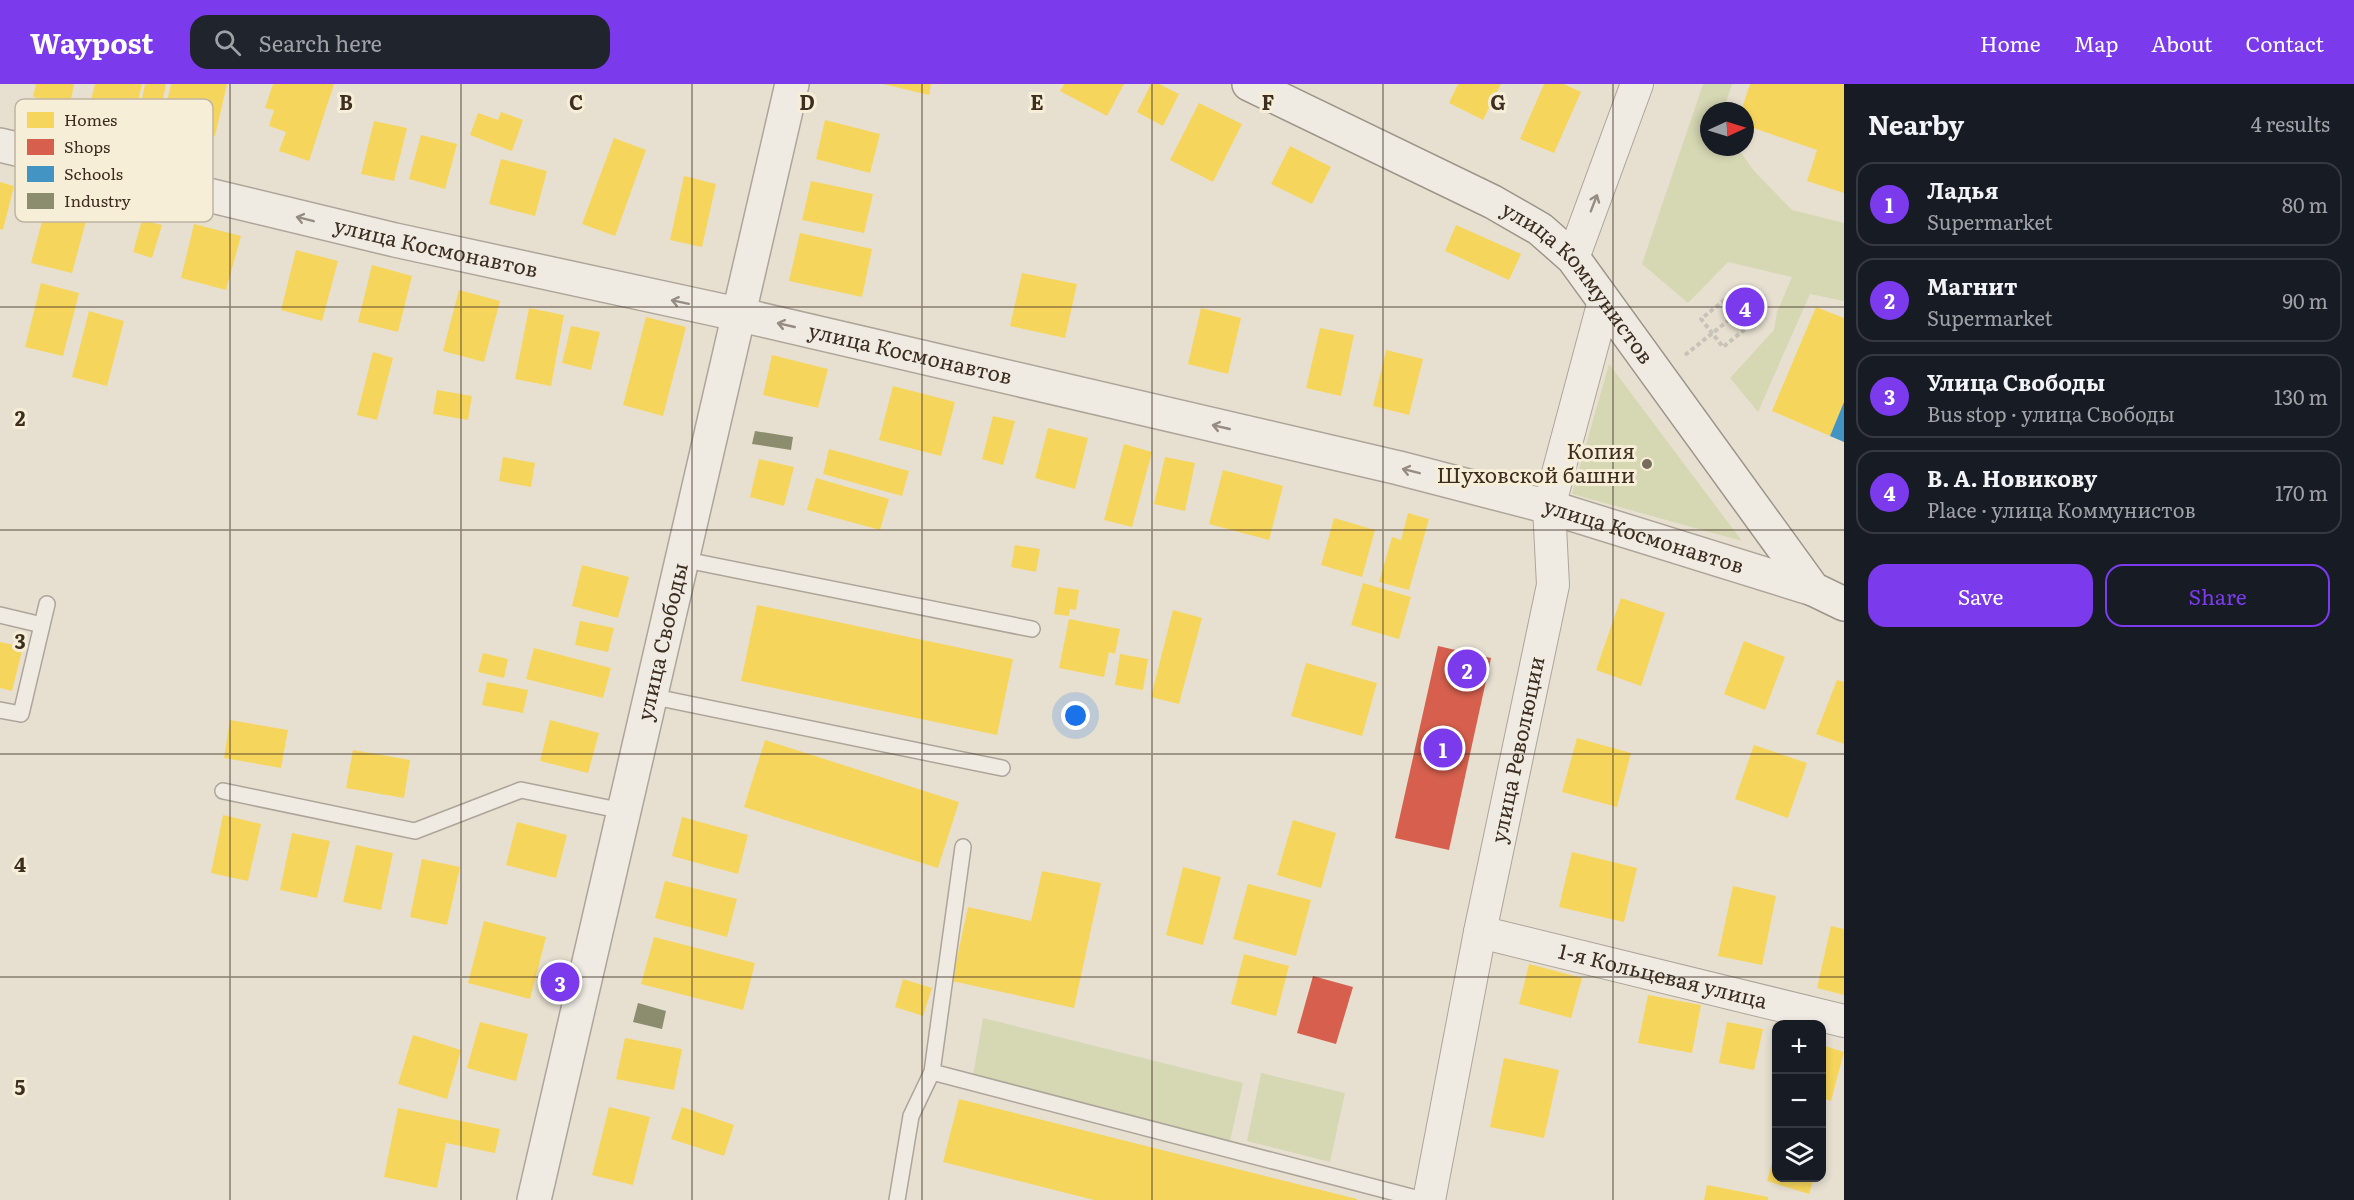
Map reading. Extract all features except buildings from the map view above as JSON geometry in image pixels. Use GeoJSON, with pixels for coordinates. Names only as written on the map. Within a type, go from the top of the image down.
{"type":"FeatureCollection","features":[{"type":"Feature","properties":{"kind":"street","name":"улица Свободы"},"geometry":{"type":"LineString","coordinates":[[534,1200],[792,84]]}},
{"type":"Feature","properties":{"kind":"street","name":"улица Коммунистов"},"geometry":{"type":"LineString","coordinates":[[1249,84],[1493,202],[1540,229],[1573,258],[1813,589]]}},
{"type":"Feature","properties":{"kind":"street"},"geometry":{"type":"LineString","coordinates":[[1573,258],[1637,84]]}},
{"type":"Feature","properties":{"kind":"street","name":"улица Космонавтов"},"geometry":{"type":"LineString","coordinates":[[0,145],[15,149]]}},
{"type":"Feature","properties":{"kind":"street","name":"улица Космонавтов"},"geometry":{"type":"LineString","coordinates":[[213,196],[395,240],[737,314],[1398,468],[1549,507],[1813,589],[1844,604]]}},
{"type":"Feature","properties":{"kind":"street","name":"улица Революции"},"geometry":{"type":"LineString","coordinates":[[1429,1200],[1480,932],[1553,585],[1549,507],[1604,301]]}},
{"type":"Feature","properties":{"kind":"street","name":"1-я Кольцевая улица"},"geometry":{"type":"LineString","coordinates":[[1480,932],[1844,1021]]}},
{"type":"Feature","properties":{"kind":"lane"},"geometry":{"type":"LineString","coordinates":[[681,559],[1032,629]]}},
{"type":"Feature","properties":{"kind":"lane"},"geometry":{"type":"LineString","coordinates":[[0,710],[21,714],[47,604]]}},
{"type":"Feature","properties":{"kind":"lane"},"geometry":{"type":"LineString","coordinates":[[0,615],[42,625]]}},
{"type":"Feature","properties":{"kind":"lane"},"geometry":{"type":"LineString","coordinates":[[650,696],[1002,768]]}},
{"type":"Feature","properties":{"kind":"lane"},"geometry":{"type":"LineString","coordinates":[[223,791],[415,831],[521,790],[623,811]]}},
{"type":"Feature","properties":{"kind":"lane"},"geometry":{"type":"LineString","coordinates":[[897,1200],[911,1116],[932,1071],[963,847]]}},
{"type":"Feature","properties":{"kind":"lane"},"geometry":{"type":"LineString","coordinates":[[932,1071],[1423,1200]]}},
{"type":"Feature","properties":{"kind":"path"},"geometry":{"type":"LineString","coordinates":[[1727,298],[1738,312],[1749,326],[1723,347],[1701,319],[1727,298]]}},
{"type":"Feature","properties":{"kind":"path"},"geometry":{"type":"LineString","coordinates":[[1685,355],[1738,312]]}},
{"type":"Feature","properties":{"kind":"green space"},"geometry":{"type":"Polygon","coordinates":[[[1703,84],[1732,84],[1726,102],[1700,102],[1700,156],[1743,156],[1754,171],[1792,210],[1844,223],[1844,301],[1810,294],[1758,412],[1730,378],[1774,330],[1777,312],[1792,277],[1728,262],[1688,303],[1642,264],[1703,84]]]}},
{"type":"Feature","properties":{"kind":"green space"},"geometry":{"type":"Polygon","coordinates":[[[1609,364],[1742,541],[1572,494],[1609,364]]]}},
{"type":"Feature","properties":{"kind":"green space"},"geometry":{"type":"Polygon","coordinates":[[[983,1018],[1243,1083],[1230,1141],[973,1076],[983,1018]]]}},
{"type":"Feature","properties":{"kind":"green space"},"geometry":{"type":"Polygon","coordinates":[[[1261,1073],[1345,1093],[1330,1162],[1247,1141],[1261,1073]]]}},
{"type":"Feature","properties":{"kind":"place","name":"В. А. Новикову"},"geometry":{"type":"Point","coordinates":[1745,307]}},
{"type":"Feature","properties":{"kind":"place","name":"Копия Шуховской башни"},"geometry":{"type":"Point","coordinates":[1647,464]}},
{"type":"Feature","properties":{"kind":"place","name":"Магнит"},"geometry":{"type":"Point","coordinates":[1467,669]}},
{"type":"Feature","properties":{"kind":"place","name":"Ладья"},"geometry":{"type":"Point","coordinates":[1443,748]}},
{"type":"Feature","properties":{"kind":"place","name":"Улица Свободы"},"geometry":{"type":"Point","coordinates":[560,982]}}]}
